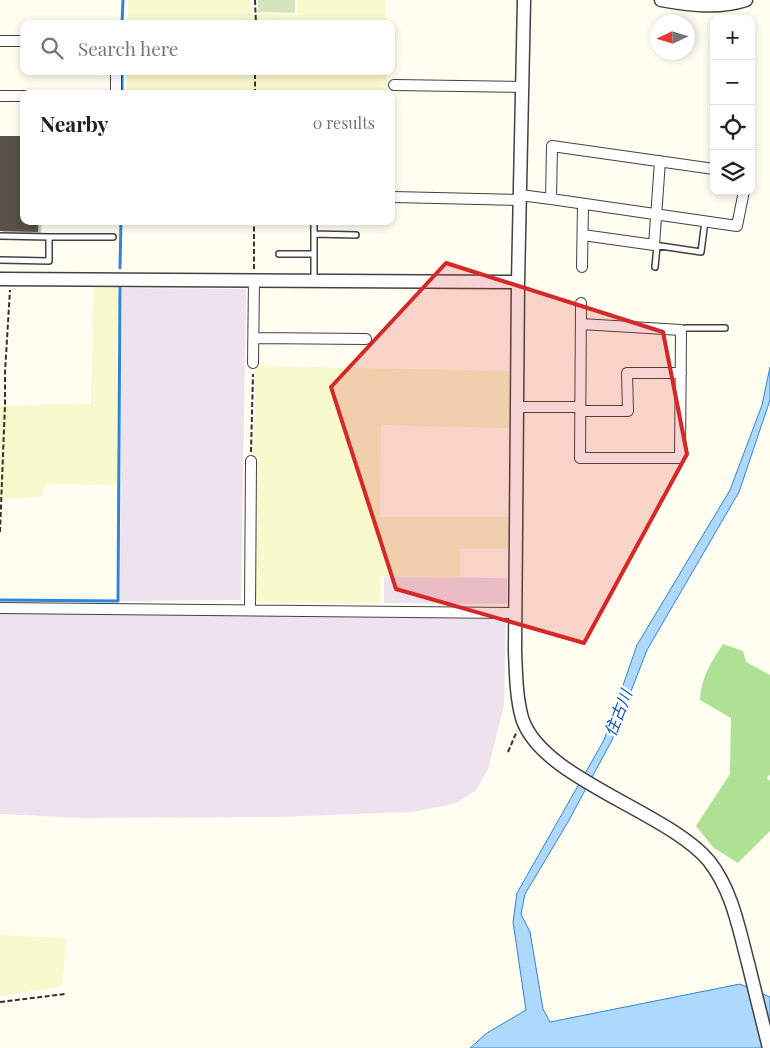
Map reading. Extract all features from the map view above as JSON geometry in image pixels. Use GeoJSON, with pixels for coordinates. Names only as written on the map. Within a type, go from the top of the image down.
{"type":"FeatureCollection","features":[{"type":"Feature","properties":{"kind":"street"},"geometry":{"type":"LineString","coordinates":[[524,0],[518,282],[515,613],[516,688],[523,719],[532,737],[552,758],[686,840],[708,860],[723,882],[735,916],[769,1048]]}},
{"type":"Feature","properties":{"kind":"street"},"geometry":{"type":"LineString","coordinates":[[661,0],[710,5],[746,0]]}},
{"type":"Feature","properties":{"kind":"street"},"geometry":{"type":"LineString","coordinates":[[0,41],[20,41]]}},
{"type":"Feature","properties":{"kind":"street"},"geometry":{"type":"LineString","coordinates":[[116,75],[116,90]]}},
{"type":"Feature","properties":{"kind":"street"},"geometry":{"type":"LineString","coordinates":[[394,85],[522,87]]}},
{"type":"Feature","properties":{"kind":"street"},"geometry":{"type":"LineString","coordinates":[[0,96],[20,96]]}},
{"type":"Feature","properties":{"kind":"street"},"geometry":{"type":"LineString","coordinates":[[550,200],[552,146],[710,168]]}},
{"type":"Feature","properties":{"kind":"street"},"geometry":{"type":"LineString","coordinates":[[583,236],[655,246],[660,161]]}},
{"type":"Feature","properties":{"kind":"street"},"geometry":{"type":"LineString","coordinates":[[395,197],[550,200],[738,226],[743,195]]}},
{"type":"Feature","properties":{"kind":"street"},"geometry":{"type":"LineString","coordinates":[[582,267],[583,204]]}},
{"type":"Feature","properties":{"kind":"street"},"geometry":{"type":"LineString","coordinates":[[5,279],[518,282]]}},
{"type":"Feature","properties":{"kind":"street"},"geometry":{"type":"LineString","coordinates":[[253,363],[254,280]]}},
{"type":"Feature","properties":{"kind":"street"},"geometry":{"type":"LineString","coordinates":[[581,303],[580,458],[680,458],[681,330],[581,324]]}},
{"type":"Feature","properties":{"kind":"street"},"geometry":{"type":"LineString","coordinates":[[254,338],[366,339]]}},
{"type":"Feature","properties":{"kind":"street"},"geometry":{"type":"LineString","coordinates":[[518,407],[628,411],[627,373],[681,373]]}},
{"type":"Feature","properties":{"kind":"street"},"geometry":{"type":"LineString","coordinates":[[250,610],[251,462]]}},
{"type":"Feature","properties":{"kind":"street"},"geometry":{"type":"LineString","coordinates":[[0,608],[515,613]]}},
{"type":"Feature","properties":{"kind":"lane"},"geometry":{"type":"LineString","coordinates":[[655,267],[655,246],[701,252],[705,221]]}},
{"type":"Feature","properties":{"kind":"lane"},"geometry":{"type":"LineString","coordinates":[[314,225],[314,280]]}},
{"type":"Feature","properties":{"kind":"lane"},"geometry":{"type":"LineString","coordinates":[[314,234],[356,235]]}},
{"type":"Feature","properties":{"kind":"lane"},"geometry":{"type":"LineString","coordinates":[[0,236],[113,237]]}},
{"type":"Feature","properties":{"kind":"lane"},"geometry":{"type":"LineString","coordinates":[[0,260],[48,261],[49,237]]}},
{"type":"Feature","properties":{"kind":"lane"},"geometry":{"type":"LineString","coordinates":[[279,254],[314,254]]}},
{"type":"Feature","properties":{"kind":"lane"},"geometry":{"type":"LineString","coordinates":[[681,330],[686,328],[725,328]]}},
{"type":"Feature","properties":{"kind":"path"},"geometry":{"type":"LineString","coordinates":[[255,0],[256,20]]}},
{"type":"Feature","properties":{"kind":"path"},"geometry":{"type":"LineString","coordinates":[[255,90],[256,75]]}},
{"type":"Feature","properties":{"kind":"path"},"geometry":{"type":"LineString","coordinates":[[254,225],[254,280]]}},
{"type":"Feature","properties":{"kind":"path"},"geometry":{"type":"LineString","coordinates":[[0,532],[5,413],[5,279]]}},
{"type":"Feature","properties":{"kind":"path"},"geometry":{"type":"LineString","coordinates":[[251,462],[253,363]]}},
{"type":"Feature","properties":{"kind":"path"},"geometry":{"type":"LineString","coordinates":[[508,752],[523,719]]}},
{"type":"Feature","properties":{"kind":"path"},"geometry":{"type":"LineString","coordinates":[[0,1002],[65,994]]}},
{"type":"Feature","properties":{"kind":"highlighted area"},"geometry":{"type":"Polygon","coordinates":[[[446,263],[663,332],[687,454],[584,643],[396,589],[331,387],[446,263]]]}},
{"type":"Feature","properties":{"kind":"shaded area"},"geometry":{"type":"Polygon","coordinates":[[[122,288],[246,289],[241,600],[120,601],[122,288]]]}},
{"type":"Feature","properties":{"kind":"shaded area"},"geometry":{"type":"Polygon","coordinates":[[[384,577],[507,578],[507,604],[384,603],[384,577]]]}},
{"type":"Feature","properties":{"kind":"shaded area"},"geometry":{"type":"Polygon","coordinates":[[[0,613],[506,619],[504,705],[488,769],[476,790],[457,803],[413,812],[277,817],[84,818],[0,814],[0,613]]]}},
{"type":"Feature","properties":{"kind":"green space"},"geometry":{"type":"Polygon","coordinates":[[[128,0],[250,0],[250,13],[297,15],[298,0],[386,0],[386,20],[128,20],[128,0]]]}},
{"type":"Feature","properties":{"kind":"green space"},"geometry":{"type":"Polygon","coordinates":[[[258,0],[295,0],[295,13],[258,12],[258,0]]]}},
{"type":"Feature","properties":{"kind":"green space"},"geometry":{"type":"Polygon","coordinates":[[[127,75],[387,75],[387,90],[127,90],[127,75]]]}},
{"type":"Feature","properties":{"kind":"green space"},"geometry":{"type":"Polygon","coordinates":[[[94,283],[118,284],[117,485],[48,484],[40,497],[0,499],[0,406],[91,404],[94,283]]]}},
{"type":"Feature","properties":{"kind":"green space"},"geometry":{"type":"Polygon","coordinates":[[[256,366],[509,371],[509,428],[381,425],[380,517],[508,517],[508,549],[460,549],[460,577],[380,576],[381,603],[260,603],[254,598],[257,456],[254,455],[256,366]]]}},
{"type":"Feature","properties":{"kind":"green space"},"geometry":{"type":"Polygon","coordinates":[[[723,644],[743,651],[746,662],[770,675],[770,774],[767,778],[770,781],[770,831],[738,863],[714,848],[696,826],[730,774],[731,718],[700,700],[702,684],[723,644]]]}},
{"type":"Feature","properties":{"kind":"green space"},"geometry":{"type":"Polygon","coordinates":[[[0,935],[66,938],[63,980],[60,987],[0,996],[0,935]]]}},
{"type":"Feature","properties":{"kind":"water","name":"住古川"},"geometry":{"type":"Polygon","coordinates":[[[770,367],[770,400],[739,492],[647,650],[612,740],[568,822],[525,894],[521,914],[530,932],[543,1009],[550,1022],[740,984],[770,997],[770,1048],[470,1048],[487,1033],[526,1010],[513,922],[517,893],[604,740],[637,645],[730,490],[762,405],[770,367]]]}},
{"type":"Feature","properties":{"kind":"building"},"geometry":{"type":"Polygon","coordinates":[[[0,136],[20,136],[20,225],[38,225],[38,232],[0,231],[0,136]]]}},
{"type":"Feature","properties":{"kind":"waterway"},"geometry":{"type":"LineString","coordinates":[[122,20],[123,0]]}},
{"type":"Feature","properties":{"kind":"waterway"},"geometry":{"type":"LineString","coordinates":[[122,75],[122,90]]}},
{"type":"Feature","properties":{"kind":"waterway"},"geometry":{"type":"LineString","coordinates":[[120,268],[121,225]]}},
{"type":"Feature","properties":{"kind":"waterway"},"geometry":{"type":"LineString","coordinates":[[0,600],[118,601],[120,288]]}}]}
